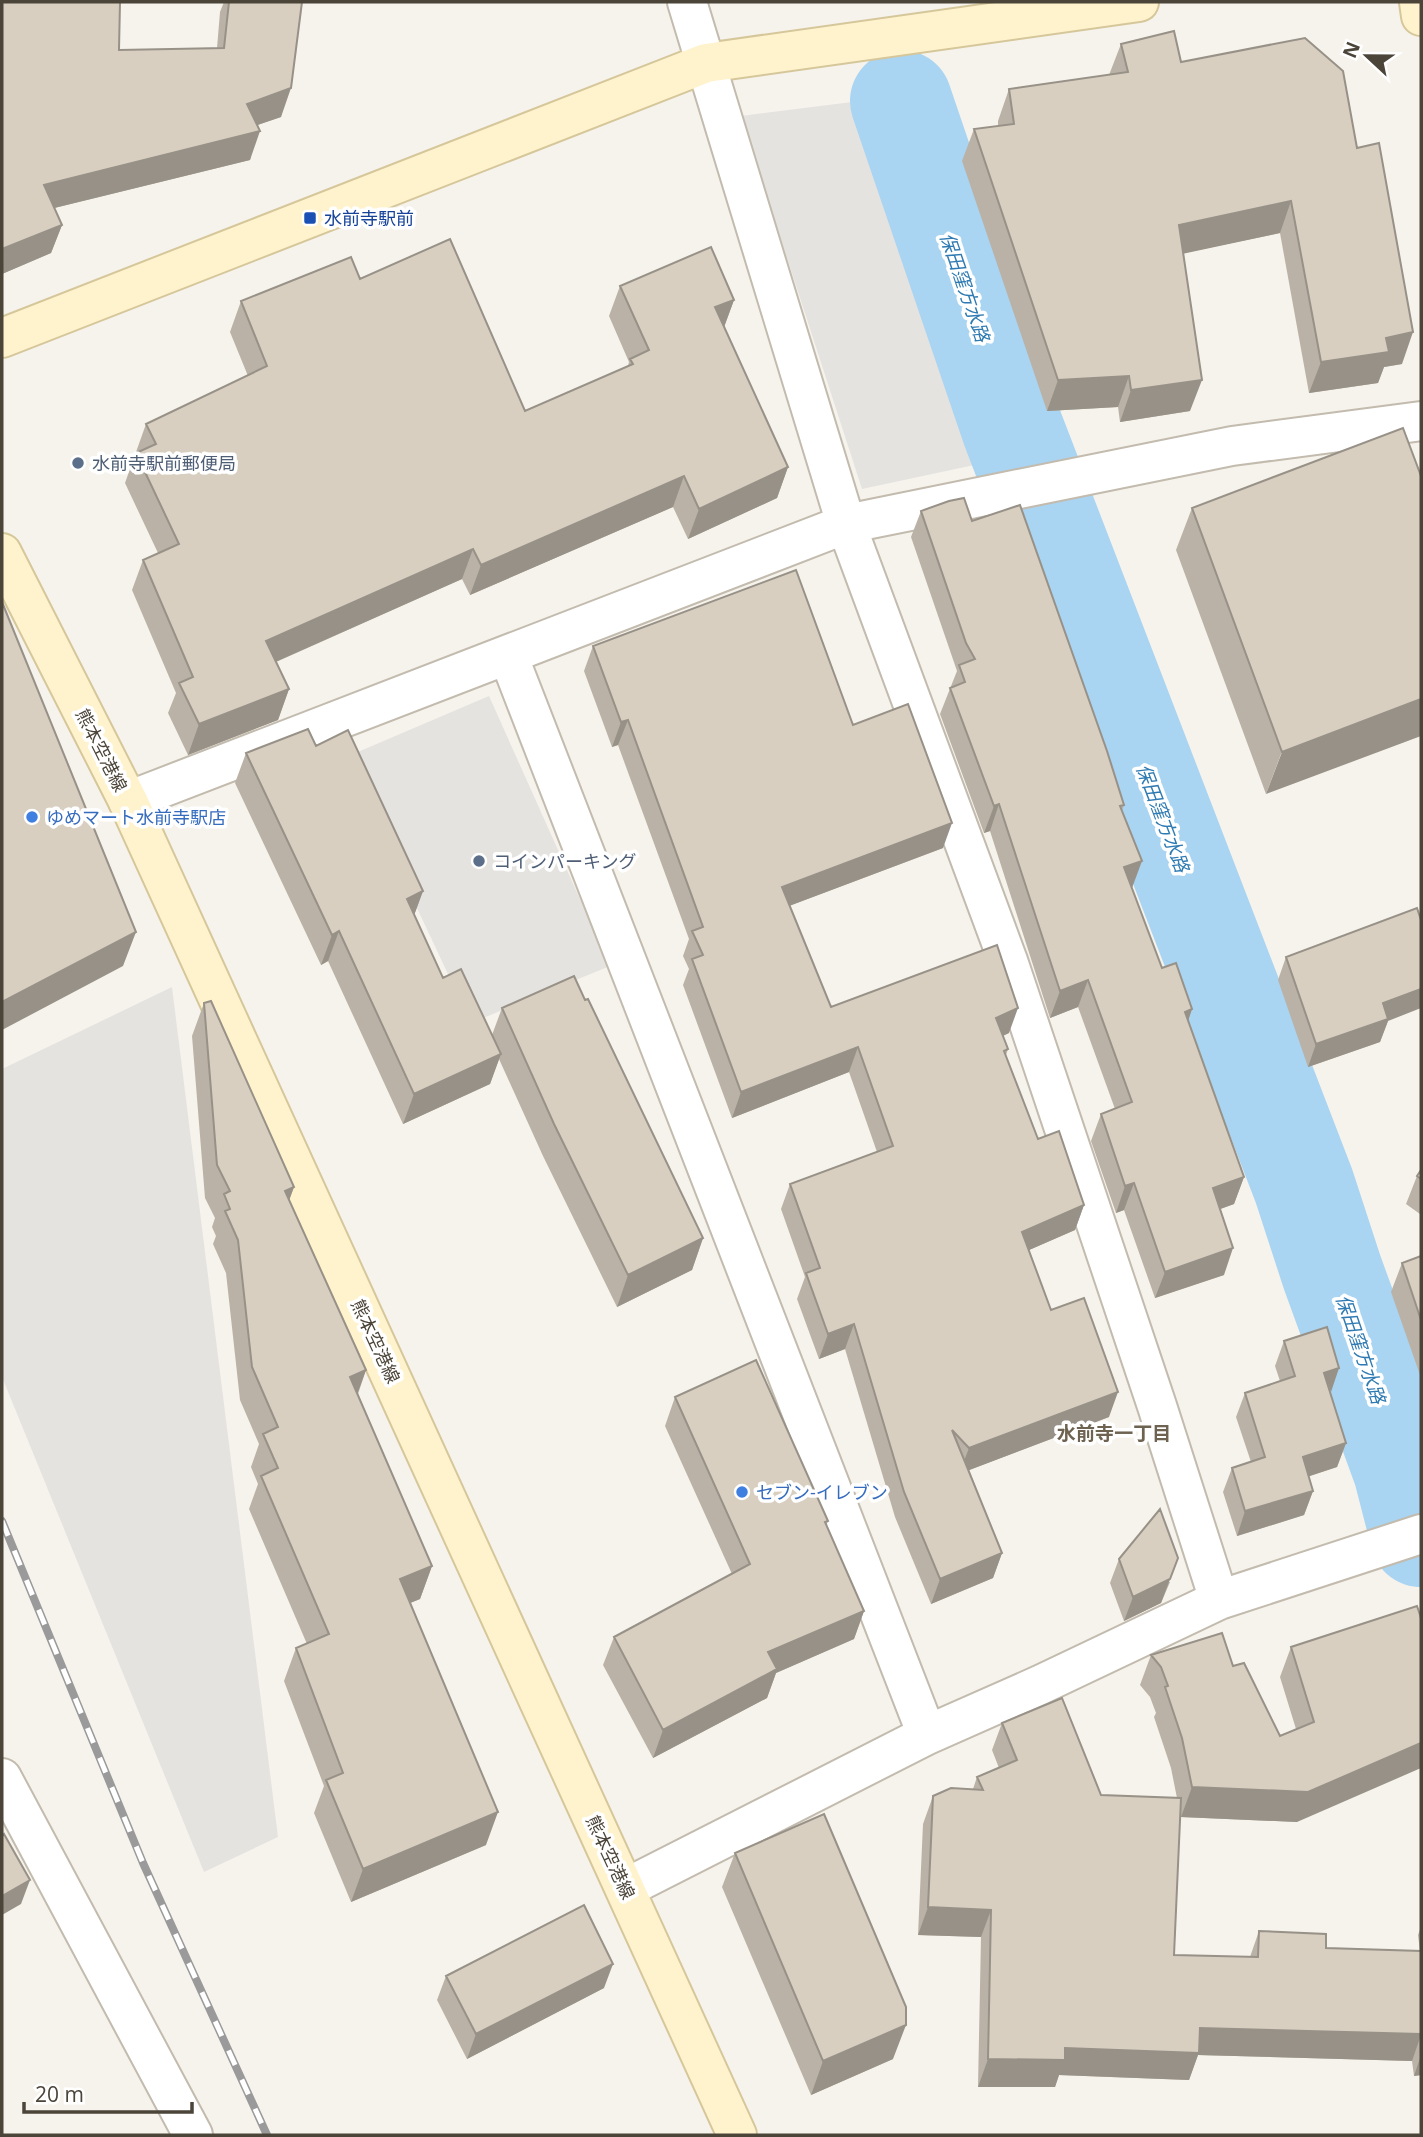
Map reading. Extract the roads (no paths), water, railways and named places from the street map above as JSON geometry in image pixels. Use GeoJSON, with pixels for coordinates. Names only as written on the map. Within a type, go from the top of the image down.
{"type":"FeatureCollection","features":[{"type":"Feature","properties":{"kind":"main road"},"geometry":{"type":"LineString","coordinates":[[2,338],[706,63],[1139,2]]}},
{"type":"Feature","properties":{"kind":"main road"},"geometry":{"type":"LineString","coordinates":[[1419,2],[1421,16]]}},
{"type":"Feature","properties":{"kind":"main road","name":"熊本空港線"},"geometry":{"type":"LineString","coordinates":[[2,553],[128,800],[737,2135]]}},
{"type":"Feature","properties":{"kind":"street"},"geometry":{"type":"LineString","coordinates":[[687,2],[846,524],[1009,961],[1219,1600]]}},
{"type":"Feature","properties":{"kind":"street"},"geometry":{"type":"LineString","coordinates":[[128,800],[846,524],[1231,446],[1421,421]]}},
{"type":"Feature","properties":{"kind":"street"},"geometry":{"type":"LineString","coordinates":[[508,655],[927,1735]]}},
{"type":"Feature","properties":{"kind":"street"},"geometry":{"type":"LineString","coordinates":[[626,1888],[927,1735],[1219,1600],[1421,1534]]}},
{"type":"Feature","properties":{"kind":"street"},"geometry":{"type":"LineString","coordinates":[[2,1778],[193,2135]]}},
{"type":"Feature","properties":{"kind":"waterway","name":"保田窪方水路"},"geometry":{"type":"LineString","coordinates":[[901,101],[1013,430],[1304,1186],[1332,1272],[1404,1470],[1421,1536]]}},
{"type":"Feature","properties":{"kind":"railway"},"geometry":{"type":"LineString","coordinates":[[2,1521],[143,1863],[267,2135]]}},
{"type":"Feature","properties":{"kind":"place","name":"水前寺駅前"},"geometry":{"type":"Point","coordinates":[310,218]}},
{"type":"Feature","properties":{"kind":"place","name":"水前寺駅前郵便局"},"geometry":{"type":"Point","coordinates":[78,463]}},
{"type":"Feature","properties":{"kind":"place","name":"ゆめマート水前寺駅店"},"geometry":{"type":"Point","coordinates":[32,817]}},
{"type":"Feature","properties":{"kind":"place","name":"コインパーキング"},"geometry":{"type":"Point","coordinates":[479,861]}},
{"type":"Feature","properties":{"kind":"place","name":"セブン-イレブン"},"geometry":{"type":"Point","coordinates":[742,1492]}},
{"type":"Feature","properties":{"kind":"district","name":"水前寺一丁目"},"geometry":{"type":"Point","coordinates":[1114,1433]}}]}
